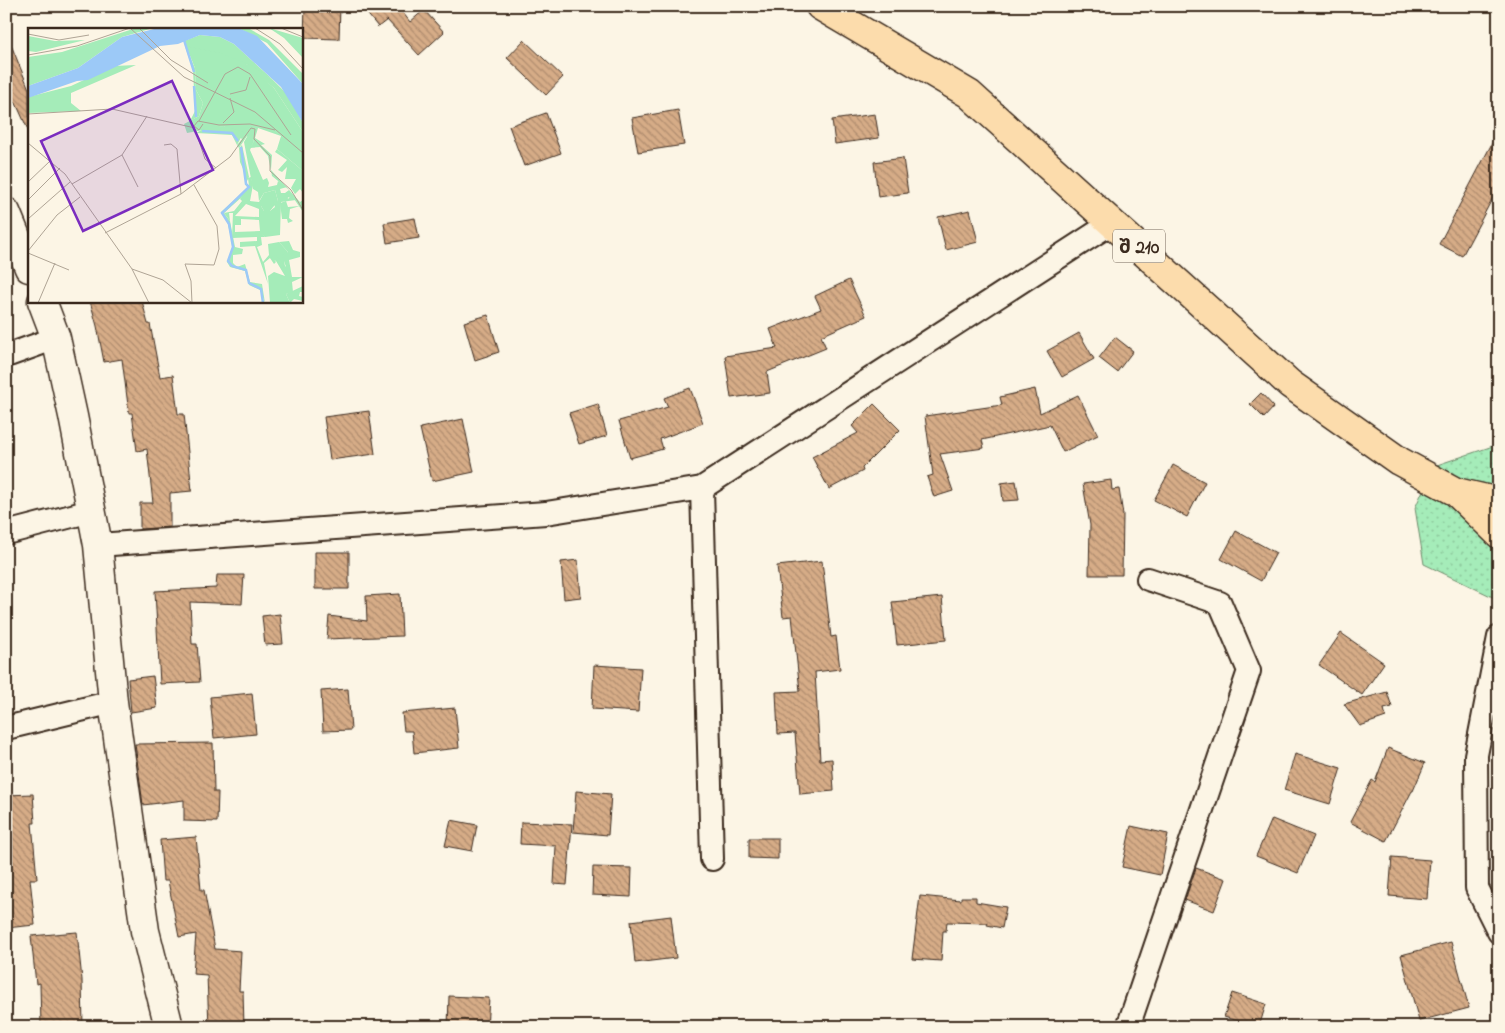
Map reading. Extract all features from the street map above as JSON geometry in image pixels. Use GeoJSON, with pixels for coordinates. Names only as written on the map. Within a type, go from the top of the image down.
{"type":"FeatureCollection","features":[{"type":"Feature","properties":{"kind":"main road","name":"შ 210"},"geometry":{"type":"LineString","coordinates":[[820,6],[969,94],[1113,222],[1290,384],[1399,461],[1456,492],[1499,502]]}},
{"type":"Feature","properties":{"kind":"main road"},"geometry":{"type":"LineString","coordinates":[[7,217],[28,266]]}},
{"type":"Feature","properties":{"kind":"main road"},"geometry":{"type":"LineString","coordinates":[[42,302],[56,338],[98,545],[113,702],[145,931],[169,1027]]}},
{"type":"Feature","properties":{"kind":"main road","name":"შ 210"},"geometry":{"type":"LineString","coordinates":[[1456,492],[1499,534]]}},
{"type":"Feature","properties":{"kind":"street"},"geometry":{"type":"LineString","coordinates":[[98,545],[546,513],[702,488],[1113,222]]}},
{"type":"Feature","properties":{"kind":"street"},"geometry":{"type":"LineString","coordinates":[[6,356],[56,338]]}},
{"type":"Feature","properties":{"kind":"street"},"geometry":{"type":"LineString","coordinates":[[702,488],[712,859]]}},
{"type":"Feature","properties":{"kind":"street"},"geometry":{"type":"LineString","coordinates":[[6,533],[91,511]]}},
{"type":"Feature","properties":{"kind":"street"},"geometry":{"type":"LineString","coordinates":[[1128,1027],[1249,671],[1220,603],[1148,580]]}},
{"type":"Feature","properties":{"kind":"street"},"geometry":{"type":"LineString","coordinates":[[1498,640],[1476,755],[1477,888],[1499,932]]}},
{"type":"Feature","properties":{"kind":"street"},"geometry":{"type":"LineString","coordinates":[[6,728],[113,702]]}},
{"type":"Feature","properties":{"kind":"green space"},"geometry":{"type":"Polygon","coordinates":[[[1496,445],[1499,454],[1499,600],[1424,564],[1415,508],[1434,466],[1496,445]]]}},
{"type":"Feature","properties":{"kind":"building"},"geometry":{"type":"Polygon","coordinates":[[[305,6],[340,6],[339,39],[304,38],[305,6]]]}},
{"type":"Feature","properties":{"kind":"building"},"geometry":{"type":"Polygon","coordinates":[[[361,6],[404,6],[400,9],[410,22],[424,10],[444,32],[419,55],[387,20],[378,27],[361,6]]]}},
{"type":"Feature","properties":{"kind":"building"},"geometry":{"type":"Polygon","coordinates":[[[7,35],[28,87],[28,130],[15,101],[6,105],[7,35]]]}},
{"type":"Feature","properties":{"kind":"building"},"geometry":{"type":"Polygon","coordinates":[[[524,40],[563,77],[546,95],[507,58],[524,40]]]}},
{"type":"Feature","properties":{"kind":"building"},"geometry":{"type":"Polygon","coordinates":[[[678,110],[684,145],[638,152],[632,118],[678,110]]]}},
{"type":"Feature","properties":{"kind":"building"},"geometry":{"type":"Polygon","coordinates":[[[546,113],[561,153],[524,166],[509,126],[546,113]]]}},
{"type":"Feature","properties":{"kind":"building"},"geometry":{"type":"Polygon","coordinates":[[[875,114],[879,138],[835,144],[832,120],[875,114]]]}},
{"type":"Feature","properties":{"kind":"building"},"geometry":{"type":"Polygon","coordinates":[[[1499,130],[1499,186],[1462,256],[1439,244],[1499,130]]]}},
{"type":"Feature","properties":{"kind":"building"},"geometry":{"type":"Polygon","coordinates":[[[903,158],[908,193],[878,197],[874,162],[903,158]]]}},
{"type":"Feature","properties":{"kind":"building"},"geometry":{"type":"Polygon","coordinates":[[[970,210],[978,242],[946,250],[938,217],[970,210]]]}},
{"type":"Feature","properties":{"kind":"building"},"geometry":{"type":"Polygon","coordinates":[[[415,218],[419,238],[387,243],[384,223],[415,218]]]}},
{"type":"Feature","properties":{"kind":"building"},"geometry":{"type":"Polygon","coordinates":[[[849,280],[866,316],[821,336],[826,348],[767,372],[770,393],[731,398],[725,356],[777,348],[770,329],[821,309],[815,296],[849,280]]]}},
{"type":"Feature","properties":{"kind":"building"},"geometry":{"type":"Polygon","coordinates":[[[90,302],[142,302],[148,324],[150,324],[160,377],[173,375],[178,414],[184,414],[192,491],[170,493],[170,527],[140,529],[140,503],[153,503],[147,449],[137,451],[132,413],[129,413],[122,359],[104,362],[90,302]]]}},
{"type":"Feature","properties":{"kind":"building"},"geometry":{"type":"Polygon","coordinates":[[[488,315],[499,352],[475,360],[464,322],[488,315]]]}},
{"type":"Feature","properties":{"kind":"building"},"geometry":{"type":"Polygon","coordinates":[[[1079,333],[1094,359],[1062,377],[1047,351],[1079,333]]]}},
{"type":"Feature","properties":{"kind":"building"},"geometry":{"type":"Polygon","coordinates":[[[1115,337],[1133,351],[1117,372],[1099,358],[1115,337]]]}},
{"type":"Feature","properties":{"kind":"building"},"geometry":{"type":"Polygon","coordinates":[[[690,388],[703,423],[660,439],[663,449],[630,458],[619,421],[668,407],[664,398],[690,388]]]}},
{"type":"Feature","properties":{"kind":"building"},"geometry":{"type":"Polygon","coordinates":[[[1035,389],[1040,413],[1078,395],[1098,435],[1063,452],[1050,425],[982,440],[984,448],[940,454],[953,491],[934,497],[927,477],[933,475],[925,416],[1002,405],[1000,397],[1035,389]]]}},
{"type":"Feature","properties":{"kind":"building"},"geometry":{"type":"Polygon","coordinates":[[[1261,393],[1274,407],[1264,418],[1250,404],[1261,393]]]}},
{"type":"Feature","properties":{"kind":"building"},"geometry":{"type":"Polygon","coordinates":[[[598,404],[607,436],[579,444],[569,413],[598,404]]]}},
{"type":"Feature","properties":{"kind":"building"},"geometry":{"type":"Polygon","coordinates":[[[874,404],[900,430],[862,468],[863,471],[829,489],[812,457],[858,433],[852,426],[874,404]]]}},
{"type":"Feature","properties":{"kind":"building"},"geometry":{"type":"Polygon","coordinates":[[[369,411],[375,454],[330,460],[324,417],[369,411]]]}},
{"type":"Feature","properties":{"kind":"building"},"geometry":{"type":"Polygon","coordinates":[[[463,419],[474,472],[432,481],[420,428],[463,419]]]}},
{"type":"Feature","properties":{"kind":"building"},"geometry":{"type":"Polygon","coordinates":[[[1173,465],[1205,482],[1187,517],[1154,500],[1173,465]]]}},
{"type":"Feature","properties":{"kind":"building"},"geometry":{"type":"Polygon","coordinates":[[[1111,480],[1112,490],[1119,489],[1123,515],[1122,575],[1089,575],[1090,525],[1083,484],[1111,480]]]}},
{"type":"Feature","properties":{"kind":"building"},"geometry":{"type":"Polygon","coordinates":[[[1016,481],[1019,500],[1003,501],[1001,483],[1016,481]]]}},
{"type":"Feature","properties":{"kind":"building"},"geometry":{"type":"Polygon","coordinates":[[[1236,531],[1276,553],[1261,581],[1221,559],[1236,531]]]}},
{"type":"Feature","properties":{"kind":"building"},"geometry":{"type":"Polygon","coordinates":[[[315,552],[349,552],[349,589],[315,589],[315,552]]]}},
{"type":"Feature","properties":{"kind":"building"},"geometry":{"type":"Polygon","coordinates":[[[578,560],[581,597],[564,599],[561,562],[578,560]]]}},
{"type":"Feature","properties":{"kind":"building"},"geometry":{"type":"Polygon","coordinates":[[[822,561],[831,637],[836,636],[840,669],[815,672],[820,760],[832,759],[834,791],[800,794],[795,733],[778,734],[776,692],[800,691],[792,616],[783,617],[777,566],[822,561]]]}},
{"type":"Feature","properties":{"kind":"building"},"geometry":{"type":"Polygon","coordinates":[[[217,575],[244,575],[242,604],[190,602],[192,644],[197,644],[200,682],[160,684],[155,591],[216,588],[217,575]]]}},
{"type":"Feature","properties":{"kind":"building"},"geometry":{"type":"Polygon","coordinates":[[[400,594],[402,636],[327,639],[329,616],[367,621],[366,596],[400,594]]]}},
{"type":"Feature","properties":{"kind":"building"},"geometry":{"type":"Polygon","coordinates":[[[942,597],[946,640],[897,645],[892,602],[942,597]]]}},
{"type":"Feature","properties":{"kind":"building"},"geometry":{"type":"Polygon","coordinates":[[[280,614],[283,644],[265,645],[262,616],[280,614]]]}},
{"type":"Feature","properties":{"kind":"building"},"geometry":{"type":"Polygon","coordinates":[[[1341,633],[1384,663],[1362,695],[1319,665],[1341,633]]]}},
{"type":"Feature","properties":{"kind":"building"},"geometry":{"type":"Polygon","coordinates":[[[594,665],[641,668],[638,712],[592,709],[594,665]]]}},
{"type":"Feature","properties":{"kind":"building"},"geometry":{"type":"Polygon","coordinates":[[[153,676],[157,708],[131,712],[128,679],[153,676]]]}},
{"type":"Feature","properties":{"kind":"building"},"geometry":{"type":"Polygon","coordinates":[[[348,689],[351,730],[323,731],[321,691],[348,689]]]}},
{"type":"Feature","properties":{"kind":"building"},"geometry":{"type":"Polygon","coordinates":[[[1387,692],[1392,707],[1384,709],[1386,717],[1360,726],[1344,704],[1387,692]]]}},
{"type":"Feature","properties":{"kind":"building"},"geometry":{"type":"Polygon","coordinates":[[[252,693],[256,734],[214,738],[210,697],[252,693]]]}},
{"type":"Feature","properties":{"kind":"building"},"geometry":{"type":"Polygon","coordinates":[[[455,708],[459,748],[414,753],[412,731],[404,731],[402,713],[455,708]]]}},
{"type":"Feature","properties":{"kind":"building"},"geometry":{"type":"Polygon","coordinates":[[[213,743],[214,792],[218,792],[217,822],[184,821],[184,800],[143,805],[135,744],[213,743]]]}},
{"type":"Feature","properties":{"kind":"building"},"geometry":{"type":"Polygon","coordinates":[[[1388,748],[1425,763],[1413,791],[1386,841],[1350,822],[1372,780],[1375,782],[1388,748]]]}},
{"type":"Feature","properties":{"kind":"building"},"geometry":{"type":"Polygon","coordinates":[[[1295,754],[1341,768],[1330,804],[1284,790],[1295,754]]]}},
{"type":"Feature","properties":{"kind":"building"},"geometry":{"type":"Polygon","coordinates":[[[576,791],[611,794],[608,835],[573,832],[576,791]]]}},
{"type":"Feature","properties":{"kind":"building"},"geometry":{"type":"Polygon","coordinates":[[[33,794],[35,823],[32,823],[37,879],[30,879],[35,925],[6,928],[6,795],[33,794]]]}},
{"type":"Feature","properties":{"kind":"building"},"geometry":{"type":"Polygon","coordinates":[[[1272,819],[1314,836],[1298,873],[1256,856],[1272,819]]]}},
{"type":"Feature","properties":{"kind":"building"},"geometry":{"type":"Polygon","coordinates":[[[451,820],[477,825],[472,851],[445,846],[451,820]]]}},
{"type":"Feature","properties":{"kind":"building"},"geometry":{"type":"Polygon","coordinates":[[[521,822],[572,824],[567,885],[554,884],[556,846],[520,844],[521,822]]]}},
{"type":"Feature","properties":{"kind":"building"},"geometry":{"type":"Polygon","coordinates":[[[1131,826],[1168,834],[1160,875],[1122,867],[1131,826]]]}},
{"type":"Feature","properties":{"kind":"building"},"geometry":{"type":"Polygon","coordinates":[[[196,837],[201,890],[204,890],[215,949],[241,951],[239,991],[243,991],[244,1027],[209,1027],[207,975],[193,974],[196,934],[179,937],[168,881],[163,881],[160,840],[196,837]]]}},
{"type":"Feature","properties":{"kind":"building"},"geometry":{"type":"Polygon","coordinates":[[[749,838],[778,838],[778,859],[749,858],[749,838]]]}},
{"type":"Feature","properties":{"kind":"building"},"geometry":{"type":"Polygon","coordinates":[[[1392,857],[1430,860],[1427,899],[1389,896],[1392,857]]]}},
{"type":"Feature","properties":{"kind":"building"},"geometry":{"type":"Polygon","coordinates":[[[593,867],[632,868],[631,897],[592,895],[593,867]]]}},
{"type":"Feature","properties":{"kind":"building"},"geometry":{"type":"Polygon","coordinates":[[[1196,868],[1226,879],[1214,911],[1185,900],[1196,868]]]}},
{"type":"Feature","properties":{"kind":"building"},"geometry":{"type":"Polygon","coordinates":[[[920,896],[961,900],[961,897],[976,897],[976,902],[1006,907],[1002,928],[987,925],[988,923],[947,922],[946,931],[943,931],[941,961],[912,959],[920,896]]]}},
{"type":"Feature","properties":{"kind":"building"},"geometry":{"type":"Polygon","coordinates":[[[671,916],[676,958],[635,963],[631,921],[671,916]]]}},
{"type":"Feature","properties":{"kind":"building"},"geometry":{"type":"Polygon","coordinates":[[[77,932],[82,980],[83,1027],[41,1027],[40,983],[36,984],[31,936],[77,932]]]}},
{"type":"Feature","properties":{"kind":"building"},"geometry":{"type":"Polygon","coordinates":[[[1451,942],[1469,1008],[1419,1021],[1401,955],[1451,942]]]}},
{"type":"Feature","properties":{"kind":"building"},"geometry":{"type":"Polygon","coordinates":[[[1232,993],[1266,1004],[1259,1027],[1224,1017],[1232,993]]]}},
{"type":"Feature","properties":{"kind":"building"},"geometry":{"type":"Polygon","coordinates":[[[449,996],[489,998],[487,1027],[448,1027],[449,996]]]}}]}
